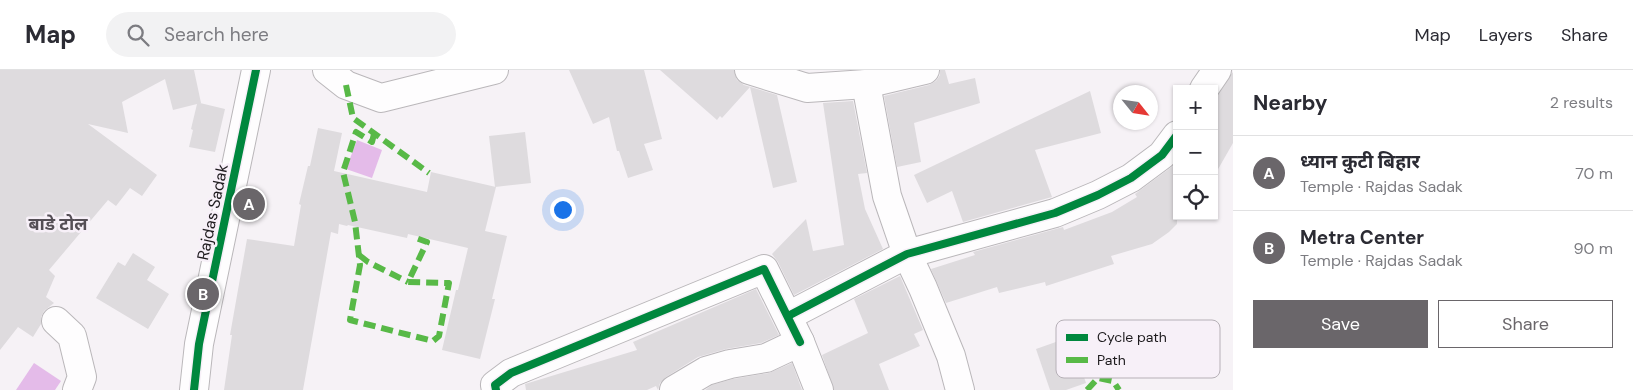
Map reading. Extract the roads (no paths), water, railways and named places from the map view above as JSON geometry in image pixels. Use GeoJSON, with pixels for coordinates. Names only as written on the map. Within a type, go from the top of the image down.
{"type":"FeatureCollection","features":[{"type":"Feature","properties":{"kind":"street","name":"Rajdas Sadak"},"geometry":{"type":"LineString","coordinates":[[194,390],[199,344],[256,70]]}},
{"type":"Feature","properties":{"kind":"street"},"geometry":{"type":"LineString","coordinates":[[327,70],[346,85],[382,98],[494,70]]}},
{"type":"Feature","properties":{"kind":"street"},"geometry":{"type":"LineString","coordinates":[[751,71],[807,88],[866,84],[925,70]]}},
{"type":"Feature","properties":{"kind":"street"},"geometry":{"type":"LineString","coordinates":[[1207,85],[1217,70]]}},
{"type":"Feature","properties":{"kind":"street"},"geometry":{"type":"LineString","coordinates":[[866,84],[887,196],[907,254],[951,356],[960,390]]}},
{"type":"Feature","properties":{"kind":"street"},"geometry":{"type":"LineString","coordinates":[[788,316],[907,254],[1055,213],[1098,195],[1131,178],[1162,155],[1173,140]]}},
{"type":"Feature","properties":{"kind":"street"},"geometry":{"type":"LineString","coordinates":[[496,390],[495,385],[512,373],[764,269],[800,342],[819,390]]}},
{"type":"Feature","properties":{"kind":"street"},"geometry":{"type":"LineString","coordinates":[[56,321],[72,336],[82,378],[76,390]]}},
{"type":"Feature","properties":{"kind":"street"},"geometry":{"type":"LineString","coordinates":[[674,390],[706,371],[730,364],[766,358],[800,342]]}},
{"type":"Feature","properties":{"kind":"place","name":"ध्यान कुटी बिहार"},"geometry":{"type":"Point","coordinates":[249,204]}},
{"type":"Feature","properties":{"kind":"place","name":"Metra Center"},"geometry":{"type":"Point","coordinates":[203,294]}},
{"type":"Feature","properties":{"kind":"district","name":"बाडे टोल"},"geometry":{"type":"Point","coordinates":[58,224]}}]}
